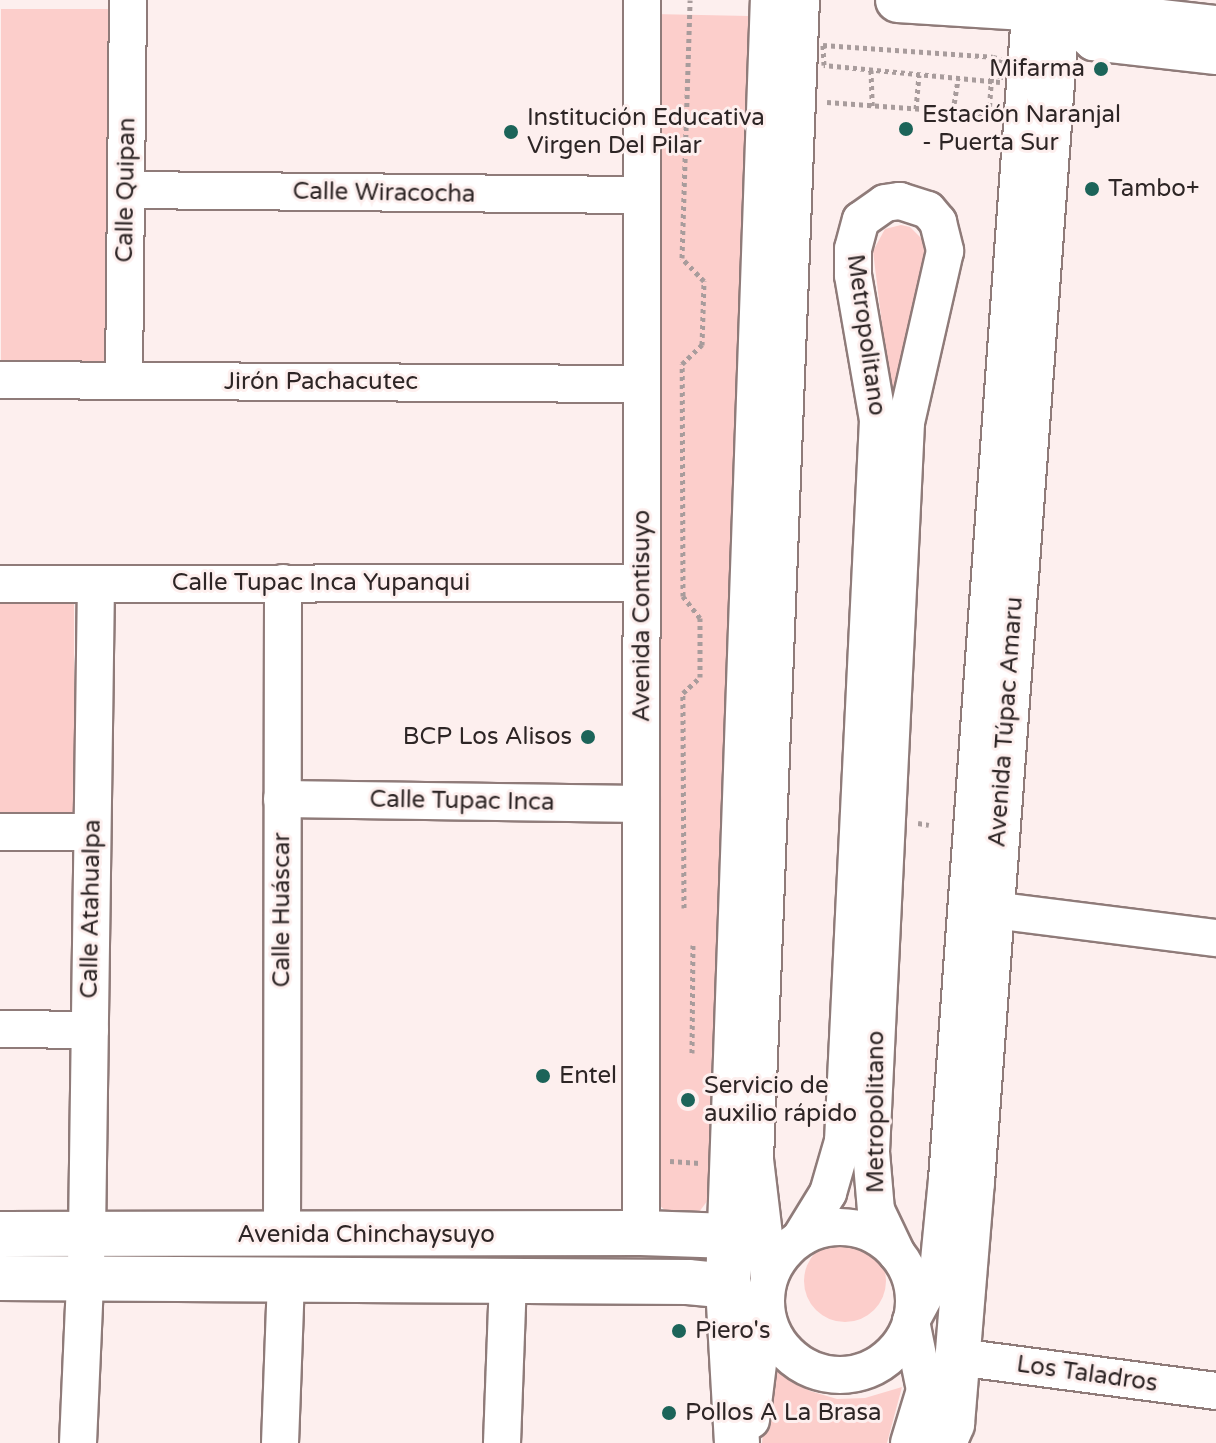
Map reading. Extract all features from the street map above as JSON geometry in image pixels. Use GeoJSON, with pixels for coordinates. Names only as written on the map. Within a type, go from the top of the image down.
{"type":"FeatureCollection","features":[{"type":"Feature","properties":{"kind":"main road"},"geometry":{"type":"LineString","coordinates":[[740,1440],[735,1383],[754,1289],[772,1239],[773,0]]}},
{"type":"Feature","properties":{"kind":"main road"},"geometry":{"type":"LineString","coordinates":[[898,0],[1044,4],[1216,28]]}},
{"type":"Feature","properties":{"kind":"main road","name":"Avenida Túpac Amaru"},"geometry":{"type":"LineString","coordinates":[[949,1437],[993,910],[1044,4]]}},
{"type":"Feature","properties":{"kind":"main road","name":"Avenida Chinchaysuyo"},"geometry":{"type":"LineString","coordinates":[[0,1278],[85,1278],[529,1235],[641,1233],[772,1239]]}},
{"type":"Feature","properties":{"kind":"main road","name":"Avenida Chinchaysuyo"},"geometry":{"type":"LineString","coordinates":[[0,1234],[87,1235],[453,1279],[688,1282],[754,1289]]}},
{"type":"Feature","properties":{"kind":"main road"},"geometry":{"type":"LineString","coordinates":[[453,1279],[464,1265],[521,1260],[527,1253],[529,1235]]}},
{"type":"Feature","properties":{"kind":"street","name":"Calle Quipan"},"geometry":{"type":"LineString","coordinates":[[124,380],[128,0]]}},
{"type":"Feature","properties":{"kind":"street","name":"Avenida Contisuyo"},"geometry":{"type":"LineString","coordinates":[[641,1233],[642,0]]}},
{"type":"Feature","properties":{"kind":"street"},"geometry":{"type":"LineString","coordinates":[[801,0],[755,1159],[772,1239],[842,1227],[862,1230],[881,1239],[897,1254]]}},
{"type":"Feature","properties":{"kind":"street"},"geometry":{"type":"LineString","coordinates":[[1044,4],[1093,42],[1216,56]]}},
{"type":"Feature","properties":{"kind":"street"},"geometry":{"type":"LineString","coordinates":[[754,1289],[781,1345],[810,1368],[830,1374],[851,1374],[889,1356],[938,1271],[1044,4]]}},
{"type":"Feature","properties":{"kind":"street","name":"Calle Wiracocha"},"geometry":{"type":"LineString","coordinates":[[126,190],[642,195]]}},
{"type":"Feature","properties":{"kind":"street","name":"Metropolitano"},"geometry":{"type":"LineString","coordinates":[[754,1289],[772,1239],[828,1193],[843,1141],[878,420],[853,275],[853,249],[861,220],[885,203],[900,201],[928,210],[944,236],[945,251],[906,423],[871,1152],[876,1210],[909,1274],[914,1298],[911,1321]]}},
{"type":"Feature","properties":{"kind":"street","name":"Jirón Pachacutec"},"geometry":{"type":"LineString","coordinates":[[0,380],[641,384]]}},
{"type":"Feature","properties":{"kind":"street","name":"Calle Huáscar"},"geometry":{"type":"LineString","coordinates":[[280,1443],[284,1257],[283,583]]}},
{"type":"Feature","properties":{"kind":"street","name":"Calle Tupac Inca Yupanqui"},"geometry":{"type":"LineString","coordinates":[[0,584],[642,583]]}},
{"type":"Feature","properties":{"kind":"street","name":"Calle Atahualpa"},"geometry":{"type":"LineString","coordinates":[[78,1443],[87,1235],[96,584]]}},
{"type":"Feature","properties":{"kind":"street","name":"Calle Tupac Inca"},"geometry":{"type":"LineString","coordinates":[[282,799],[641,804]]}},
{"type":"Feature","properties":{"kind":"street"},"geometry":{"type":"LineString","coordinates":[[0,832],[92,832]]}},
{"type":"Feature","properties":{"kind":"street"},"geometry":{"type":"LineString","coordinates":[[993,910],[1216,938]]}},
{"type":"Feature","properties":{"kind":"street"},"geometry":{"type":"LineString","coordinates":[[0,1029],[90,1030]]}},
{"type":"Feature","properties":{"kind":"street"},"geometry":{"type":"LineString","coordinates":[[502,1443],[508,1280]]}},
{"type":"Feature","properties":{"kind":"street"},"geometry":{"type":"LineString","coordinates":[[740,1440],[753,1389],[754,1289]]}},
{"type":"Feature","properties":{"kind":"street"},"geometry":{"type":"LineString","coordinates":[[909,1443],[925,1390],[911,1321]]}},
{"type":"Feature","properties":{"kind":"street","name":"Los Taladros"},"geometry":{"type":"LineString","coordinates":[[958,1357],[1216,1391]]}},
{"type":"Feature","properties":{"kind":"path"},"geometry":{"type":"LineString","coordinates":[[684,908],[683,693],[700,677],[700,618],[683,596],[682,364],[702,345],[704,281],[682,258],[690,0]]}},
{"type":"Feature","properties":{"kind":"path"},"geometry":{"type":"LineString","coordinates":[[827,90],[826,102],[989,114],[993,57],[829,46],[828,78]]}},
{"type":"Feature","properties":{"kind":"path"},"geometry":{"type":"LineString","coordinates":[[829,66],[992,82]]}},
{"type":"Feature","properties":{"kind":"path"},"geometry":{"type":"LineString","coordinates":[[871,70],[872,106]]}},
{"type":"Feature","properties":{"kind":"path"},"geometry":{"type":"LineString","coordinates":[[916,109],[919,75]]}},
{"type":"Feature","properties":{"kind":"path"},"geometry":{"type":"LineString","coordinates":[[953,111],[958,78]]}},
{"type":"Feature","properties":{"kind":"path"},"geometry":{"type":"LineString","coordinates":[[918,823],[929,825]]}},
{"type":"Feature","properties":{"kind":"path"},"geometry":{"type":"LineString","coordinates":[[692,1053],[693,945]]}},
{"type":"Feature","properties":{"kind":"shaded area"},"geometry":{"type":"Polygon","coordinates":[[[1,9],[117,9],[117,361],[1,361],[1,9]]]}},
{"type":"Feature","properties":{"kind":"shaded area"},"geometry":{"type":"Polygon","coordinates":[[[653,14],[749,16],[714,1192],[699,1212],[666,1211],[651,1198],[653,14]]]}},
{"type":"Feature","properties":{"kind":"shaded area"},"geometry":{"type":"Polygon","coordinates":[[[901,225],[910,227],[922,239],[925,255],[892,406],[873,251],[885,229],[901,225]]]}},
{"type":"Feature","properties":{"kind":"shaded area"},"geometry":{"type":"Polygon","coordinates":[[[0,596],[74,596],[74,820],[0,820],[0,596]]]}},
{"type":"Feature","properties":{"kind":"shaded area"},"geometry":{"type":"Polygon","coordinates":[[[845,1240],[861,1243],[874,1252],[883,1265],[886,1281],[883,1297],[874,1310],[861,1319],[845,1322],[829,1319],[816,1310],[807,1297],[804,1281],[807,1265],[816,1252],[829,1243],[845,1240]]]}},
{"type":"Feature","properties":{"kind":"shaded area"},"geometry":{"type":"Polygon","coordinates":[[[769,1362],[810,1391],[837,1399],[865,1398],[902,1387],[887,1443],[762,1443],[769,1362]]]}},
{"type":"Feature","properties":{"kind":"place","name":"Mifarma"},"geometry":{"type":"Point","coordinates":[1101,69]}},
{"type":"Feature","properties":{"kind":"place","name":"Estación Naranjal - Puerta Sur"},"geometry":{"type":"Point","coordinates":[906,129]}},
{"type":"Feature","properties":{"kind":"place","name":"Institución Educativa Virgen Del Pilar"},"geometry":{"type":"Point","coordinates":[511,132]}},
{"type":"Feature","properties":{"kind":"place","name":"Tambo+"},"geometry":{"type":"Point","coordinates":[1092,189]}},
{"type":"Feature","properties":{"kind":"place","name":"BCP Los Alisos"},"geometry":{"type":"Point","coordinates":[588,737]}},
{"type":"Feature","properties":{"kind":"place","name":"Entel"},"geometry":{"type":"Point","coordinates":[543,1076]}},
{"type":"Feature","properties":{"kind":"place","name":"Servicio de auxilio rápido"},"geometry":{"type":"Point","coordinates":[688,1100]}},
{"type":"Feature","properties":{"kind":"place","name":"Piero's"},"geometry":{"type":"Point","coordinates":[679,1331]}},
{"type":"Feature","properties":{"kind":"place","name":"Pollos A La Brasa"},"geometry":{"type":"Point","coordinates":[669,1413]}}]}
